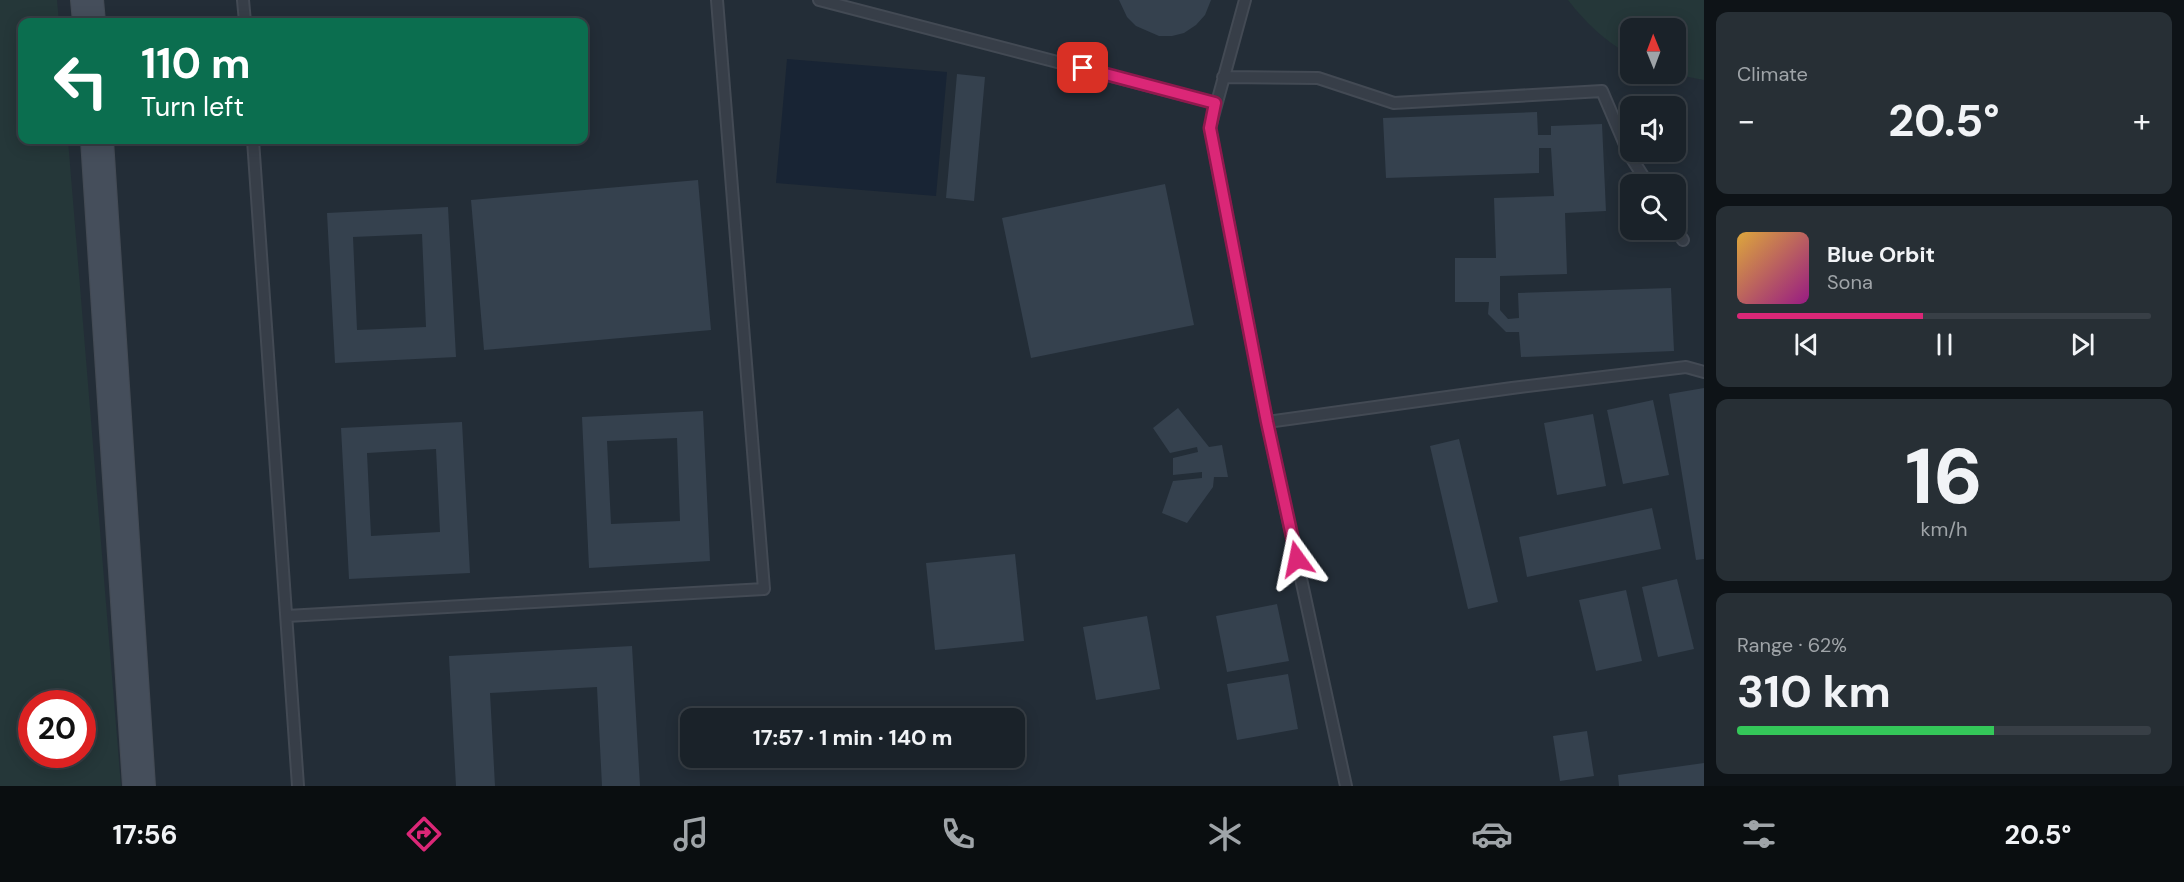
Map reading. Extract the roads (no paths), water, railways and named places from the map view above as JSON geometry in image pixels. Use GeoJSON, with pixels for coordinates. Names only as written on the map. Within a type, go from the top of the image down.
{"type":"FeatureCollection","features":[{"type":"Feature","properties":{"kind":"street"},"geometry":{"type":"LineString","coordinates":[[87,0],[89,18]]}},
{"type":"Feature","properties":{"kind":"street"},"geometry":{"type":"LineString","coordinates":[[97,144],[139,786]]}},
{"type":"Feature","properties":{"kind":"lane"},"geometry":{"type":"LineString","coordinates":[[243,0],[245,18]]}},
{"type":"Feature","properties":{"kind":"lane"},"geometry":{"type":"LineString","coordinates":[[287,616],[764,589],[717,0]]}},
{"type":"Feature","properties":{"kind":"lane"},"geometry":{"type":"LineString","coordinates":[[819,0],[1215,103]]}},
{"type":"Feature","properties":{"kind":"lane"},"geometry":{"type":"LineString","coordinates":[[1245,0],[1210,128],[1267,422],[1346,786]]}},
{"type":"Feature","properties":{"kind":"lane"},"geometry":{"type":"LineString","coordinates":[[1223,78],[1318,78],[1394,103],[1602,91],[1629,154],[1642,174]]}},
{"type":"Feature","properties":{"kind":"lane"},"geometry":{"type":"LineString","coordinates":[[253,144],[298,786]]}},
{"type":"Feature","properties":{"kind":"lane"},"geometry":{"type":"LineString","coordinates":[[1267,422],[1512,388],[1686,367],[1704,372]]}},
{"type":"Feature","properties":{"kind":"water"},"geometry":{"type":"Polygon","coordinates":[[[787,59],[947,72],[936,196],[776,183],[787,59]]]}}]}
